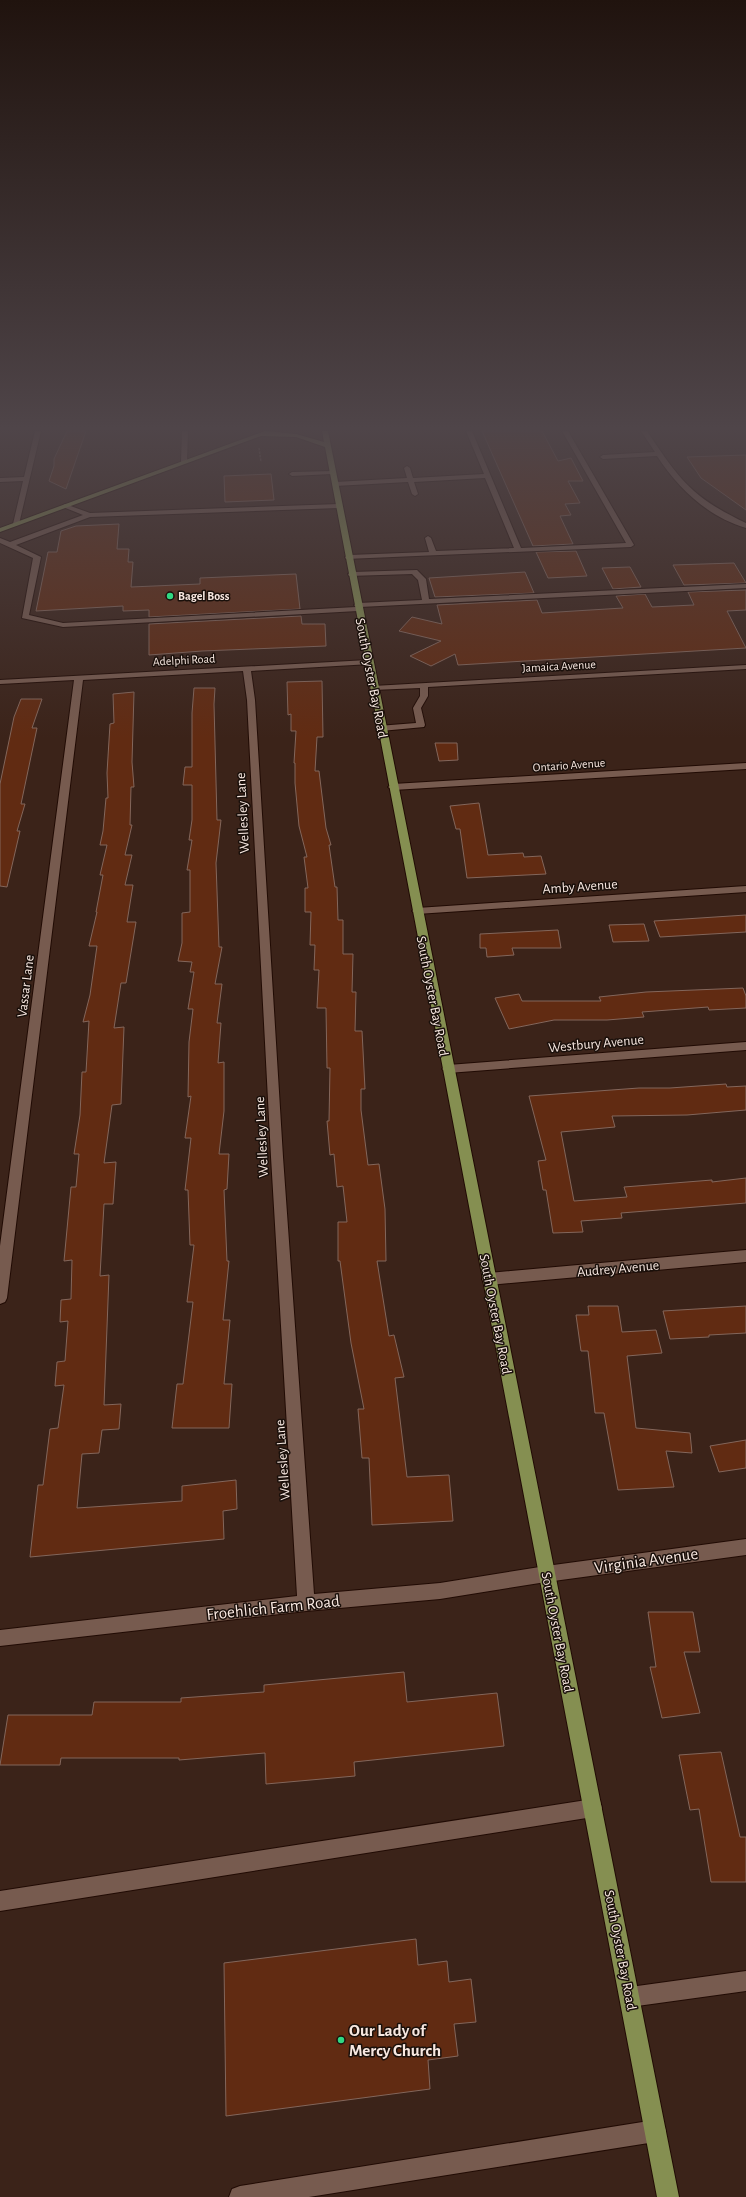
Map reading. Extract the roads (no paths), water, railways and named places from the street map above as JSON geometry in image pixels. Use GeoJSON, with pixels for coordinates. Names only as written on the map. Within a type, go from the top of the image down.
{"type":"FeatureCollection","features":[{"type":"Feature","properties":{"kind":"main road","name":"South Oyster Bay Road"},"geometry":{"type":"LineString","coordinates":[[344,534],[668,2197]]}},
{"type":"Feature","properties":{"kind":"street"},"geometry":{"type":"LineString","coordinates":[[10,545],[40,534]]}},
{"type":"Feature","properties":{"kind":"street"},"geometry":{"type":"LineString","coordinates":[[511,534],[518,550]]}},
{"type":"Feature","properties":{"kind":"street"},"geometry":{"type":"LineString","coordinates":[[348,557],[631,545],[624,534]]}},
{"type":"Feature","properties":{"kind":"street"},"geometry":{"type":"LineString","coordinates":[[428,538],[433,553]]}},
{"type":"Feature","properties":{"kind":"street"},"geometry":{"type":"LineString","coordinates":[[0,540],[37,557],[24,616],[63,625],[426,602],[746,586]]}},
{"type":"Feature","properties":{"kind":"street"},"geometry":{"type":"LineString","coordinates":[[352,574],[414,572],[422,579],[426,602]]}},
{"type":"Feature","properties":{"kind":"street","name":"Adelphi Road"},"geometry":{"type":"LineString","coordinates":[[0,682],[368,662]]}},
{"type":"Feature","properties":{"kind":"street","name":"Wellesley Lane"},"geometry":{"type":"LineString","coordinates":[[247,668],[251,700],[277,1157],[306,1603]]}},
{"type":"Feature","properties":{"kind":"street","name":"Jamaica Avenue"},"geometry":{"type":"LineString","coordinates":[[373,688],[746,668]]}},
{"type":"Feature","properties":{"kind":"street","name":"Vassar Lane"},"geometry":{"type":"LineString","coordinates":[[0,1298],[79,678]]}},
{"type":"Feature","properties":{"kind":"street"},"geometry":{"type":"LineString","coordinates":[[381,728],[421,725],[417,708],[424,696],[424,685]]}},
{"type":"Feature","properties":{"kind":"street","name":"Ontario Avenue"},"geometry":{"type":"LineString","coordinates":[[393,787],[746,766]]}},
{"type":"Feature","properties":{"kind":"street","name":"Amby Avenue"},"geometry":{"type":"LineString","coordinates":[[417,911],[746,889]]}},
{"type":"Feature","properties":{"kind":"street","name":"Westbury Avenue"},"geometry":{"type":"LineString","coordinates":[[448,1069],[746,1046]]}},
{"type":"Feature","properties":{"kind":"street","name":"Audrey Avenue"},"geometry":{"type":"LineString","coordinates":[[489,1279],[746,1256]]}},
{"type":"Feature","properties":{"kind":"street","name":"Virginia Avenue"},"geometry":{"type":"LineString","coordinates":[[546,1574],[746,1547]]}},
{"type":"Feature","properties":{"kind":"street","name":"Froehlich Farm Road"},"geometry":{"type":"LineString","coordinates":[[0,1638],[306,1603],[440,1591],[546,1574]]}},
{"type":"Feature","properties":{"kind":"street"},"geometry":{"type":"LineString","coordinates":[[0,1901],[593,1808]]}},
{"type":"Feature","properties":{"kind":"street"},"geometry":{"type":"LineString","coordinates":[[630,1998],[746,1981]]}},
{"type":"Feature","properties":{"kind":"street"},"geometry":{"type":"LineString","coordinates":[[240,2197],[656,2131]]}},
{"type":"Feature","properties":{"kind":"place","name":"Bagel Boss"},"geometry":{"type":"Point","coordinates":[170,596]}},
{"type":"Feature","properties":{"kind":"place","name":"Our Lady of Mercy Church"},"geometry":{"type":"Point","coordinates":[341,2040]}}]}
